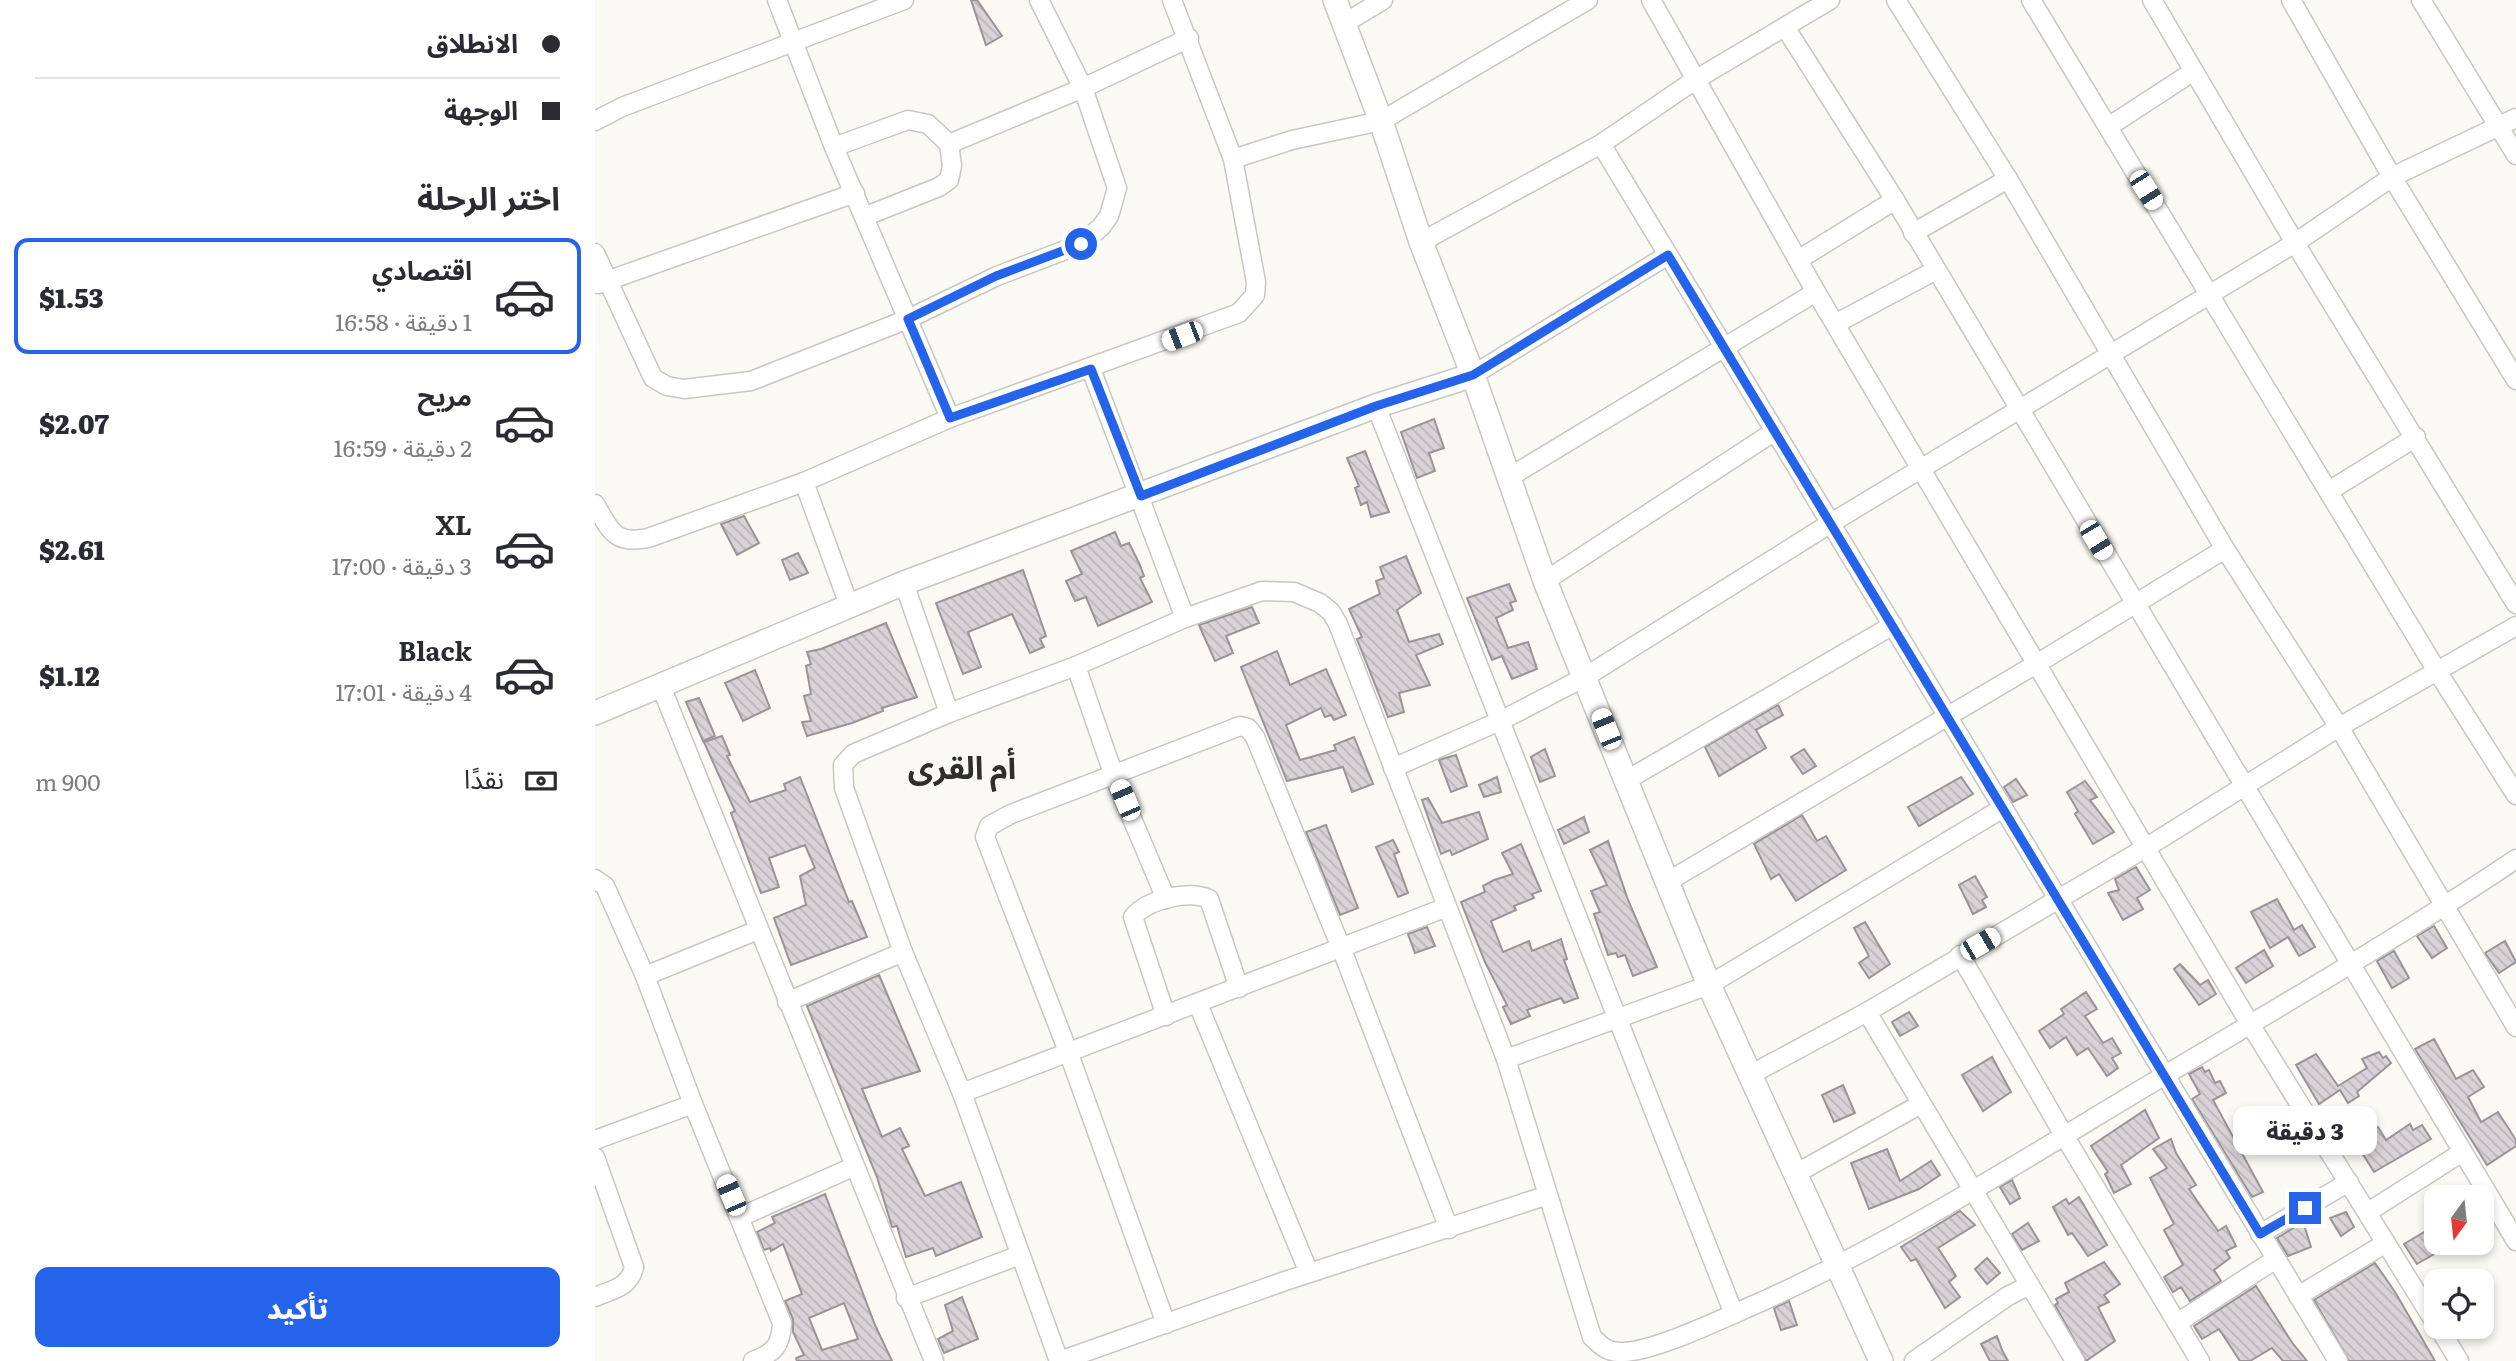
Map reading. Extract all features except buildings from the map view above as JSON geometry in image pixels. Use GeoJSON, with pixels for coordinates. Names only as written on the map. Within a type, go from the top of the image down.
{"type":"FeatureCollection","features":[{"type":"Feature","properties":{"kind":"street"},"geometry":{"type":"LineString","coordinates":[[777,0],[796,43],[834,147],[866,216],[950,418]]}},
{"type":"Feature","properties":{"kind":"street"},"geometry":{"type":"LineString","coordinates":[[595,121],[622,107],[904,0]]}},
{"type":"Feature","properties":{"kind":"street"},"geometry":{"type":"LineString","coordinates":[[595,253],[601,283],[653,378],[667,386],[684,389],[751,382],[908,319],[996,276],[1081,244],[1101,227],[1108,216],[1117,188],[1083,89],[1039,0]]}},
{"type":"Feature","properties":{"kind":"street"},"geometry":{"type":"LineString","coordinates":[[595,504],[612,533],[629,542],[804,482],[950,418],[1239,313],[1255,295],[1256,282],[1233,159],[1189,38],[1172,0]]}},
{"type":"Feature","properties":{"kind":"street"},"geometry":{"type":"LineString","coordinates":[[1335,0],[1545,580],[1709,985],[1881,1361]]}},
{"type":"Feature","properties":{"kind":"street"},"geometry":{"type":"LineString","coordinates":[[1345,23],[1383,0]]}},
{"type":"Feature","properties":{"kind":"street"},"geometry":{"type":"LineString","coordinates":[[1233,159],[1292,140],[1381,121],[1588,0]]}},
{"type":"Feature","properties":{"kind":"street"},"geometry":{"type":"LineString","coordinates":[[1651,0],[1816,292],[2251,1024],[2424,1304]]}},
{"type":"Feature","properties":{"kind":"street"},"geometry":{"type":"LineString","coordinates":[[1421,242],[1601,144],[1695,80],[1830,0]]}},
{"type":"Feature","properties":{"kind":"street"},"geometry":{"type":"LineString","coordinates":[[1896,0],[2008,179],[2225,549],[2339,727],[2516,1027]]}},
{"type":"Feature","properties":{"kind":"street"},"geometry":{"type":"LineString","coordinates":[[2031,0],[2437,671],[2516,795]]}},
{"type":"Feature","properties":{"kind":"street"},"geometry":{"type":"LineString","coordinates":[[2152,0],[2295,243],[2516,604]]}},
{"type":"Feature","properties":{"kind":"street"},"geometry":{"type":"LineString","coordinates":[[2291,0],[2392,177],[2510,358],[2516,380]]}},
{"type":"Feature","properties":{"kind":"street"},"geometry":{"type":"LineString","coordinates":[[2421,0],[2516,155]]}},
{"type":"Feature","properties":{"kind":"street"},"geometry":{"type":"LineString","coordinates":[[1785,27],[1895,201],[2246,787],[2461,1153],[2516,1241]]}},
{"type":"Feature","properties":{"kind":"street"},"geometry":{"type":"LineString","coordinates":[[949,144],[1083,89],[1189,38]]}},
{"type":"Feature","properties":{"kind":"street"},"geometry":{"type":"LineString","coordinates":[[2108,127],[2194,71]]}},
{"type":"Feature","properties":{"kind":"street"},"geometry":{"type":"LineString","coordinates":[[1393,768],[1502,720],[1585,677],[1831,523],[2295,243],[2392,177],[2516,118]]}},
{"type":"Feature","properties":{"kind":"street"},"geometry":{"type":"LineString","coordinates":[[834,147],[908,120],[928,124],[949,144],[952,166],[949,180],[939,187],[866,216]]}},
{"type":"Feature","properties":{"kind":"street"},"geometry":{"type":"LineString","coordinates":[[1601,144],[2338,1361]]}},
{"type":"Feature","properties":{"kind":"street"},"geometry":{"type":"LineString","coordinates":[[1913,233],[2008,179]]}},
{"type":"Feature","properties":{"kind":"street"},"geometry":{"type":"LineString","coordinates":[[601,283],[855,193]]}},
{"type":"Feature","properties":{"kind":"street"},"geometry":{"type":"LineString","coordinates":[[1798,260],[1895,201]]}},
{"type":"Feature","properties":{"kind":"street"},"geometry":{"type":"LineString","coordinates":[[595,713],[904,583],[1376,406],[1473,375],[1668,255]]}},
{"type":"Feature","properties":{"kind":"street"},"geometry":{"type":"LineString","coordinates":[[1835,324],[1936,270]]}},
{"type":"Feature","properties":{"kind":"street"},"geometry":{"type":"LineString","coordinates":[[1508,478],[1816,292]]}},
{"type":"Feature","properties":{"kind":"street"},"geometry":{"type":"LineString","coordinates":[[1091,369],[1185,618]]}},
{"type":"Feature","properties":{"kind":"street"},"geometry":{"type":"LineString","coordinates":[[1376,406],[1734,1314]]}},
{"type":"Feature","properties":{"kind":"street"},"geometry":{"type":"LineString","coordinates":[[1545,580],[1775,431]]}},
{"type":"Feature","properties":{"kind":"street"},"geometry":{"type":"LineString","coordinates":[[2329,491],[2416,437]]}},
{"type":"Feature","properties":{"kind":"street"},"geometry":{"type":"LineString","coordinates":[[804,482],[849,605]]}},
{"type":"Feature","properties":{"kind":"street"},"geometry":{"type":"LineString","coordinates":[[1667,882],[2225,549]]}},
{"type":"Feature","properties":{"kind":"street"},"geometry":{"type":"LineString","coordinates":[[904,583],[949,713]]}},
{"type":"Feature","properties":{"kind":"street"},"geometry":{"type":"LineString","coordinates":[[1548,1195],[1309,1273],[1059,1361],[962,1093],[904,952],[844,788],[843,765],[853,754],[949,713],[1076,666],[1185,618],[1262,591],[1294,592],[1326,607],[1338,624],[1506,1059],[1592,1337],[1604,1350],[1622,1352],[1642,1349],[1734,1314],[1837,1267],[2065,1137],[2444,907],[2516,859]]}},
{"type":"Feature","properties":{"kind":"street"},"geometry":{"type":"LineString","coordinates":[[1627,780],[1893,625]]}},
{"type":"Feature","properties":{"kind":"street"},"geometry":{"type":"LineString","coordinates":[[1751,1075],[1867,1012],[2147,847],[2339,727],[2516,626]]}},
{"type":"Feature","properties":{"kind":"street"},"geometry":{"type":"LineString","coordinates":[[1076,666],[1114,776],[1167,900]]}},
{"type":"Feature","properties":{"kind":"street"},"geometry":{"type":"LineString","coordinates":[[660,684],[853,1167],[934,1361]]}},
{"type":"Feature","properties":{"kind":"street"},"geometry":{"type":"LineString","coordinates":[[1165,1324],[1069,1054],[985,837],[989,826],[997,820],[1240,726],[1248,728],[1255,737],[1342,950],[1449,1229]]}},
{"type":"Feature","properties":{"kind":"street"},"geometry":{"type":"LineString","coordinates":[[1506,1059],[1709,985],[2003,808]]}},
{"type":"Feature","properties":{"kind":"street"},"geometry":{"type":"LineString","coordinates":[[595,879],[605,886],[645,976],[693,1104],[782,1323],[781,1340],[773,1353],[753,1361]]}},
{"type":"Feature","properties":{"kind":"street"},"geometry":{"type":"LineString","coordinates":[[1165,1016],[1133,917],[1138,911],[1167,900],[1190,894],[1209,899],[1239,988]]}},
{"type":"Feature","properties":{"kind":"street"},"geometry":{"type":"LineString","coordinates":[[962,1093],[1342,950],[1447,907]]}},
{"type":"Feature","properties":{"kind":"street"},"geometry":{"type":"LineString","coordinates":[[645,976],[758,930]]}},
{"type":"Feature","properties":{"kind":"street"},"geometry":{"type":"LineString","coordinates":[[787,1002],[904,952]]}},
{"type":"Feature","properties":{"kind":"street"},"geometry":{"type":"LineString","coordinates":[[1960,955],[2065,1137],[2200,1361]]}},
{"type":"Feature","properties":{"kind":"street"},"geometry":{"type":"LineString","coordinates":[[1198,1004],[1309,1273]]}},
{"type":"Feature","properties":{"kind":"street"},"geometry":{"type":"LineString","coordinates":[[1867,1012],[2075,1361]]}},
{"type":"Feature","properties":{"kind":"street"},"geometry":{"type":"LineString","coordinates":[[595,1140],[693,1104]]}},
{"type":"Feature","properties":{"kind":"street"},"geometry":{"type":"LineString","coordinates":[[1795,1174],[1921,1104]]}},
{"type":"Feature","properties":{"kind":"street"},"geometry":{"type":"LineString","coordinates":[[2368,1212],[2461,1153]]}},
{"type":"Feature","properties":{"kind":"street"},"geometry":{"type":"LineString","coordinates":[[595,1157],[634,1267],[632,1277],[624,1285],[595,1297]]}},
{"type":"Feature","properties":{"kind":"street"},"geometry":{"type":"LineString","coordinates":[[740,1217],[853,1167]]}},
{"type":"Feature","properties":{"kind":"street"},"geometry":{"type":"LineString","coordinates":[[2260,1234],[2349,1182]]}},
{"type":"Feature","properties":{"kind":"street"},"geometry":{"type":"LineString","coordinates":[[2298,1296],[2386,1243]]}},
{"type":"Feature","properties":{"kind":"street"},"geometry":{"type":"LineString","coordinates":[[906,1297],[1020,1255]]}},
{"type":"Feature","properties":{"kind":"street"},"geometry":{"type":"LineString","coordinates":[[2177,1323],[2276,1259]]}},
{"type":"Feature","properties":{"kind":"street"},"geometry":{"type":"LineString","coordinates":[[1914,1361],[2008,1296],[2030,1285]]}},
{"type":"Feature","properties":{"kind":"street"},"geometry":{"type":"LineString","coordinates":[[2446,1339],[2459,1361]]}},
{"type":"Feature","properties":{"kind":"district","name":"أم القرى"},"geometry":{"type":"Point","coordinates":[962,765]}},
{"type":"Feature","properties":{"kind":"route"},"geometry":{"type":"LineString","coordinates":[[1081,244],[996,276],[908,319],[950,418],[1091,369],[1141,496],[1376,406],[1473,375],[1668,255],[2260,1234],[2305,1208]]}}]}
